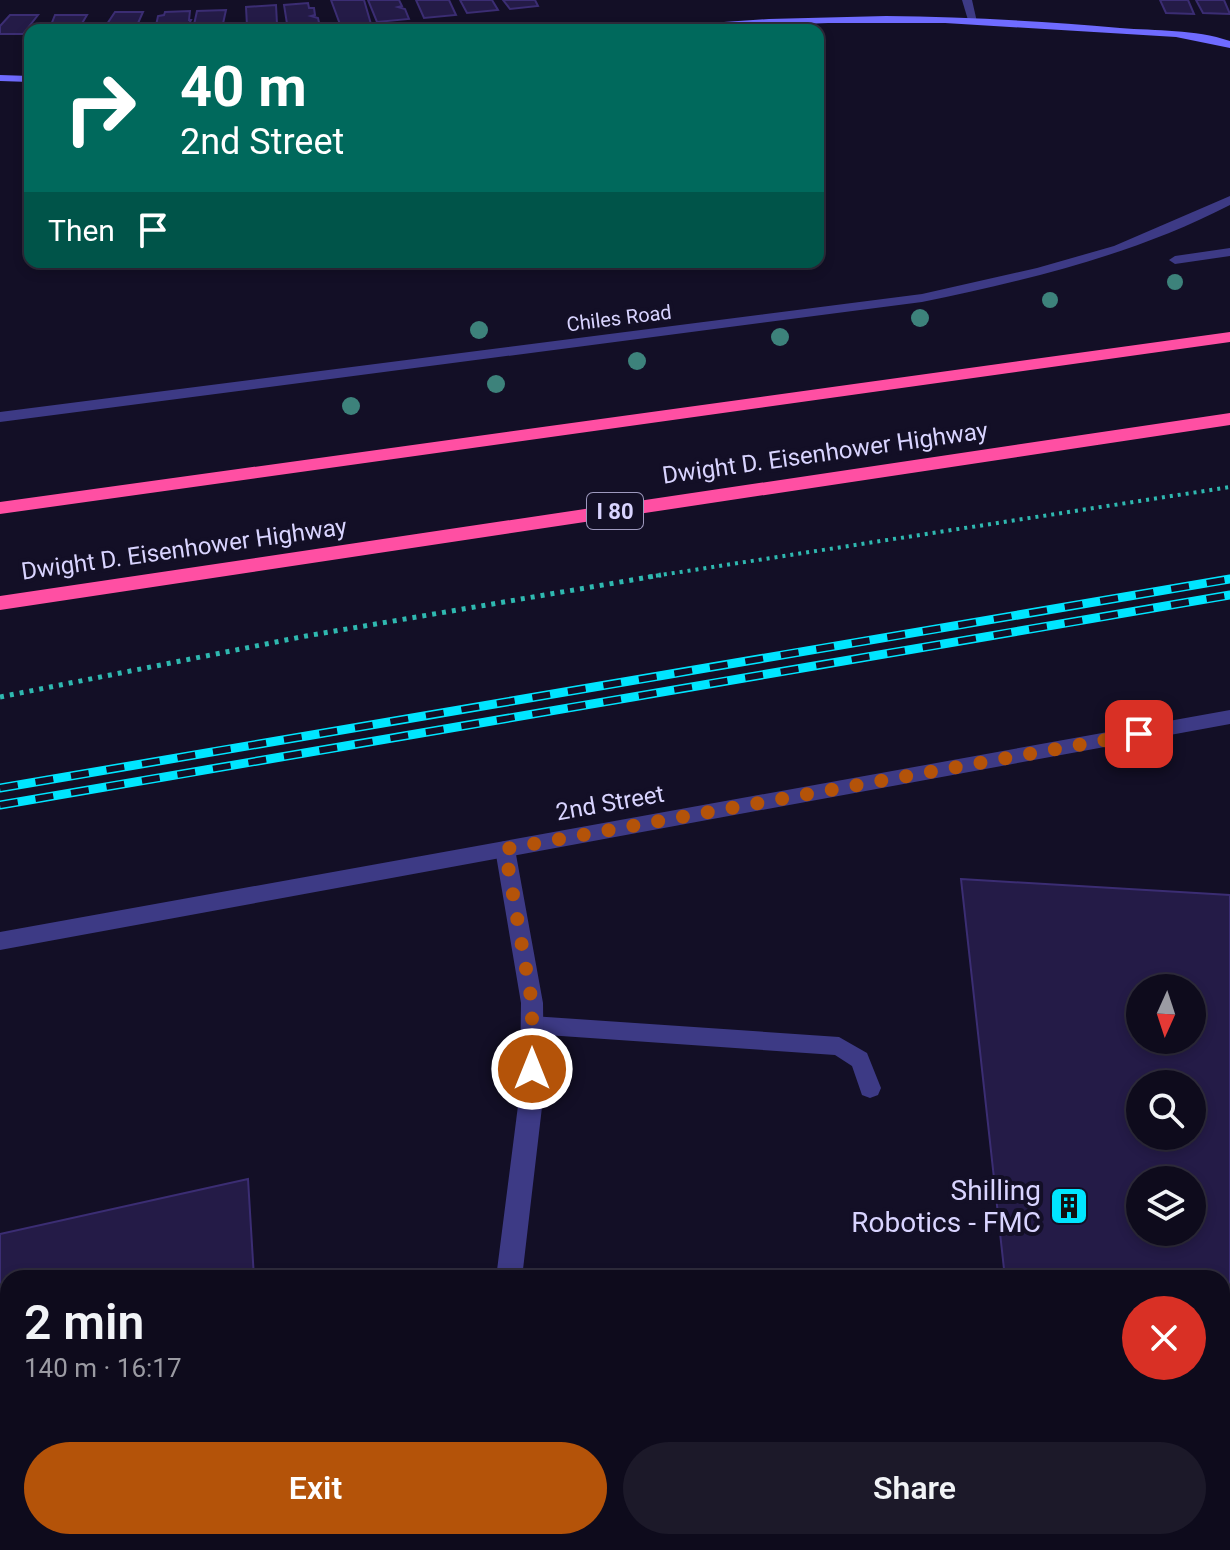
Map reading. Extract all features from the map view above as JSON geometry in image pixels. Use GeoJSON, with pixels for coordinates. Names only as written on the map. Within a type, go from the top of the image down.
{"type":"FeatureCollection","features":[{"type":"Feature","properties":{"kind":"highway"},"geometry":{"type":"LineString","coordinates":[[0,508],[1230,337]]}},
{"type":"Feature","properties":{"kind":"highway","name":"Dwight D. Eisenhower Highway"},"geometry":{"type":"LineString","coordinates":[[0,603],[1230,419]]}},
{"type":"Feature","properties":{"kind":"main road"},"geometry":{"type":"LineString","coordinates":[[743,24],[805,20],[973,20],[1060,25],[1227,42]]}},
{"type":"Feature","properties":{"kind":"main road"},"geometry":{"type":"LineString","coordinates":[[0,78],[24,79]]}},
{"type":"Feature","properties":{"kind":"street"},"geometry":{"type":"LineString","coordinates":[[967,0],[973,20]]}},
{"type":"Feature","properties":{"kind":"street","name":"Chiles Road"},"geometry":{"type":"LineString","coordinates":[[0,417],[922,298],[1026,276],[1125,246],[1230,200]]}},
{"type":"Feature","properties":{"kind":"street","name":"2nd Street"},"geometry":{"type":"LineString","coordinates":[[0,941],[1230,717]]}},
{"type":"Feature","properties":{"kind":"street"},"geometry":{"type":"LineString","coordinates":[[505,849],[532,1003],[532,1090],[510,1270]]}},
{"type":"Feature","properties":{"kind":"lane"},"geometry":{"type":"LineString","coordinates":[[1175,260],[1230,252]]}},
{"type":"Feature","properties":{"kind":"lane"},"geometry":{"type":"LineString","coordinates":[[532,1025],[839,1046],[860,1060],[870,1088]]}},
{"type":"Feature","properties":{"kind":"path"},"geometry":{"type":"LineString","coordinates":[[0,697],[180,658],[605,584],[1230,487]]}},
{"type":"Feature","properties":{"kind":"building"},"geometry":{"type":"Polygon","coordinates":[[[331,0],[364,0],[371,24],[340,24],[331,0]]]}},
{"type":"Feature","properties":{"kind":"building"},"geometry":{"type":"Polygon","coordinates":[[[368,0],[399,0],[402,6],[398,7],[405,9],[409,19],[377,22],[368,0]]]}},
{"type":"Feature","properties":{"kind":"building"},"geometry":{"type":"Polygon","coordinates":[[[416,0],[449,0],[456,15],[424,18],[416,0]]]}},
{"type":"Feature","properties":{"kind":"building"},"geometry":{"type":"Polygon","coordinates":[[[460,0],[492,0],[498,10],[467,13],[460,0]]]}},
{"type":"Feature","properties":{"kind":"building"},"geometry":{"type":"Polygon","coordinates":[[[503,0],[535,0],[538,6],[510,9],[503,0]]]}},
{"type":"Feature","properties":{"kind":"building"},"geometry":{"type":"Polygon","coordinates":[[[1160,0],[1188,0],[1194,14],[1166,13],[1160,0]]]}},
{"type":"Feature","properties":{"kind":"building"},"geometry":{"type":"Polygon","coordinates":[[[1196,0],[1224,0],[1230,14],[1203,13],[1196,0]]]}},
{"type":"Feature","properties":{"kind":"building"},"geometry":{"type":"Polygon","coordinates":[[[308,3],[309,8],[314,8],[315,15],[311,16],[318,18],[319,24],[287,24],[284,5],[308,3]]]}},
{"type":"Feature","properties":{"kind":"building"},"geometry":{"type":"Polygon","coordinates":[[[276,5],[277,24],[247,24],[246,7],[276,5]]]}},
{"type":"Feature","properties":{"kind":"building"},"geometry":{"type":"Polygon","coordinates":[[[226,10],[223,24],[194,24],[197,11],[226,10]]]}},
{"type":"Feature","properties":{"kind":"building"},"geometry":{"type":"Polygon","coordinates":[[[190,11],[191,20],[189,24],[156,24],[158,16],[165,12],[190,11]]]}},
{"type":"Feature","properties":{"kind":"building"},"geometry":{"type":"Polygon","coordinates":[[[115,12],[143,12],[138,24],[107,24],[115,12]]]}},
{"type":"Feature","properties":{"kind":"building"},"geometry":{"type":"Polygon","coordinates":[[[10,15],[38,15],[31,24],[24,24],[23,34],[0,34],[0,26],[10,15]]]}},
{"type":"Feature","properties":{"kind":"building"},"geometry":{"type":"Polygon","coordinates":[[[55,15],[87,15],[82,24],[51,24],[55,15]]]}},
{"type":"Feature","properties":{"kind":"building","name":"Shilling Robotics - FMC"},"geometry":{"type":"Polygon","coordinates":[[[961,879],[1230,895],[1230,1270],[1004,1270],[961,879]]]}},
{"type":"Feature","properties":{"kind":"building"},"geometry":{"type":"Polygon","coordinates":[[[248,1179],[254,1270],[0,1270],[0,1234],[248,1179]]]}},
{"type":"Feature","properties":{"kind":"railway"},"geometry":{"type":"LineString","coordinates":[[0,788],[1230,579]]}},
{"type":"Feature","properties":{"kind":"railway"},"geometry":{"type":"LineString","coordinates":[[0,805],[1230,595]]}},
{"type":"Feature","properties":{"kind":"place","name":"Shilling Robotics - FMC"},"geometry":{"type":"Point","coordinates":[1069,1206]}},
{"type":"Feature","properties":{"kind":"route"},"geometry":{"type":"LineString","coordinates":[[532,1069],[532,1003],[505,849],[1139,734]]}}]}
